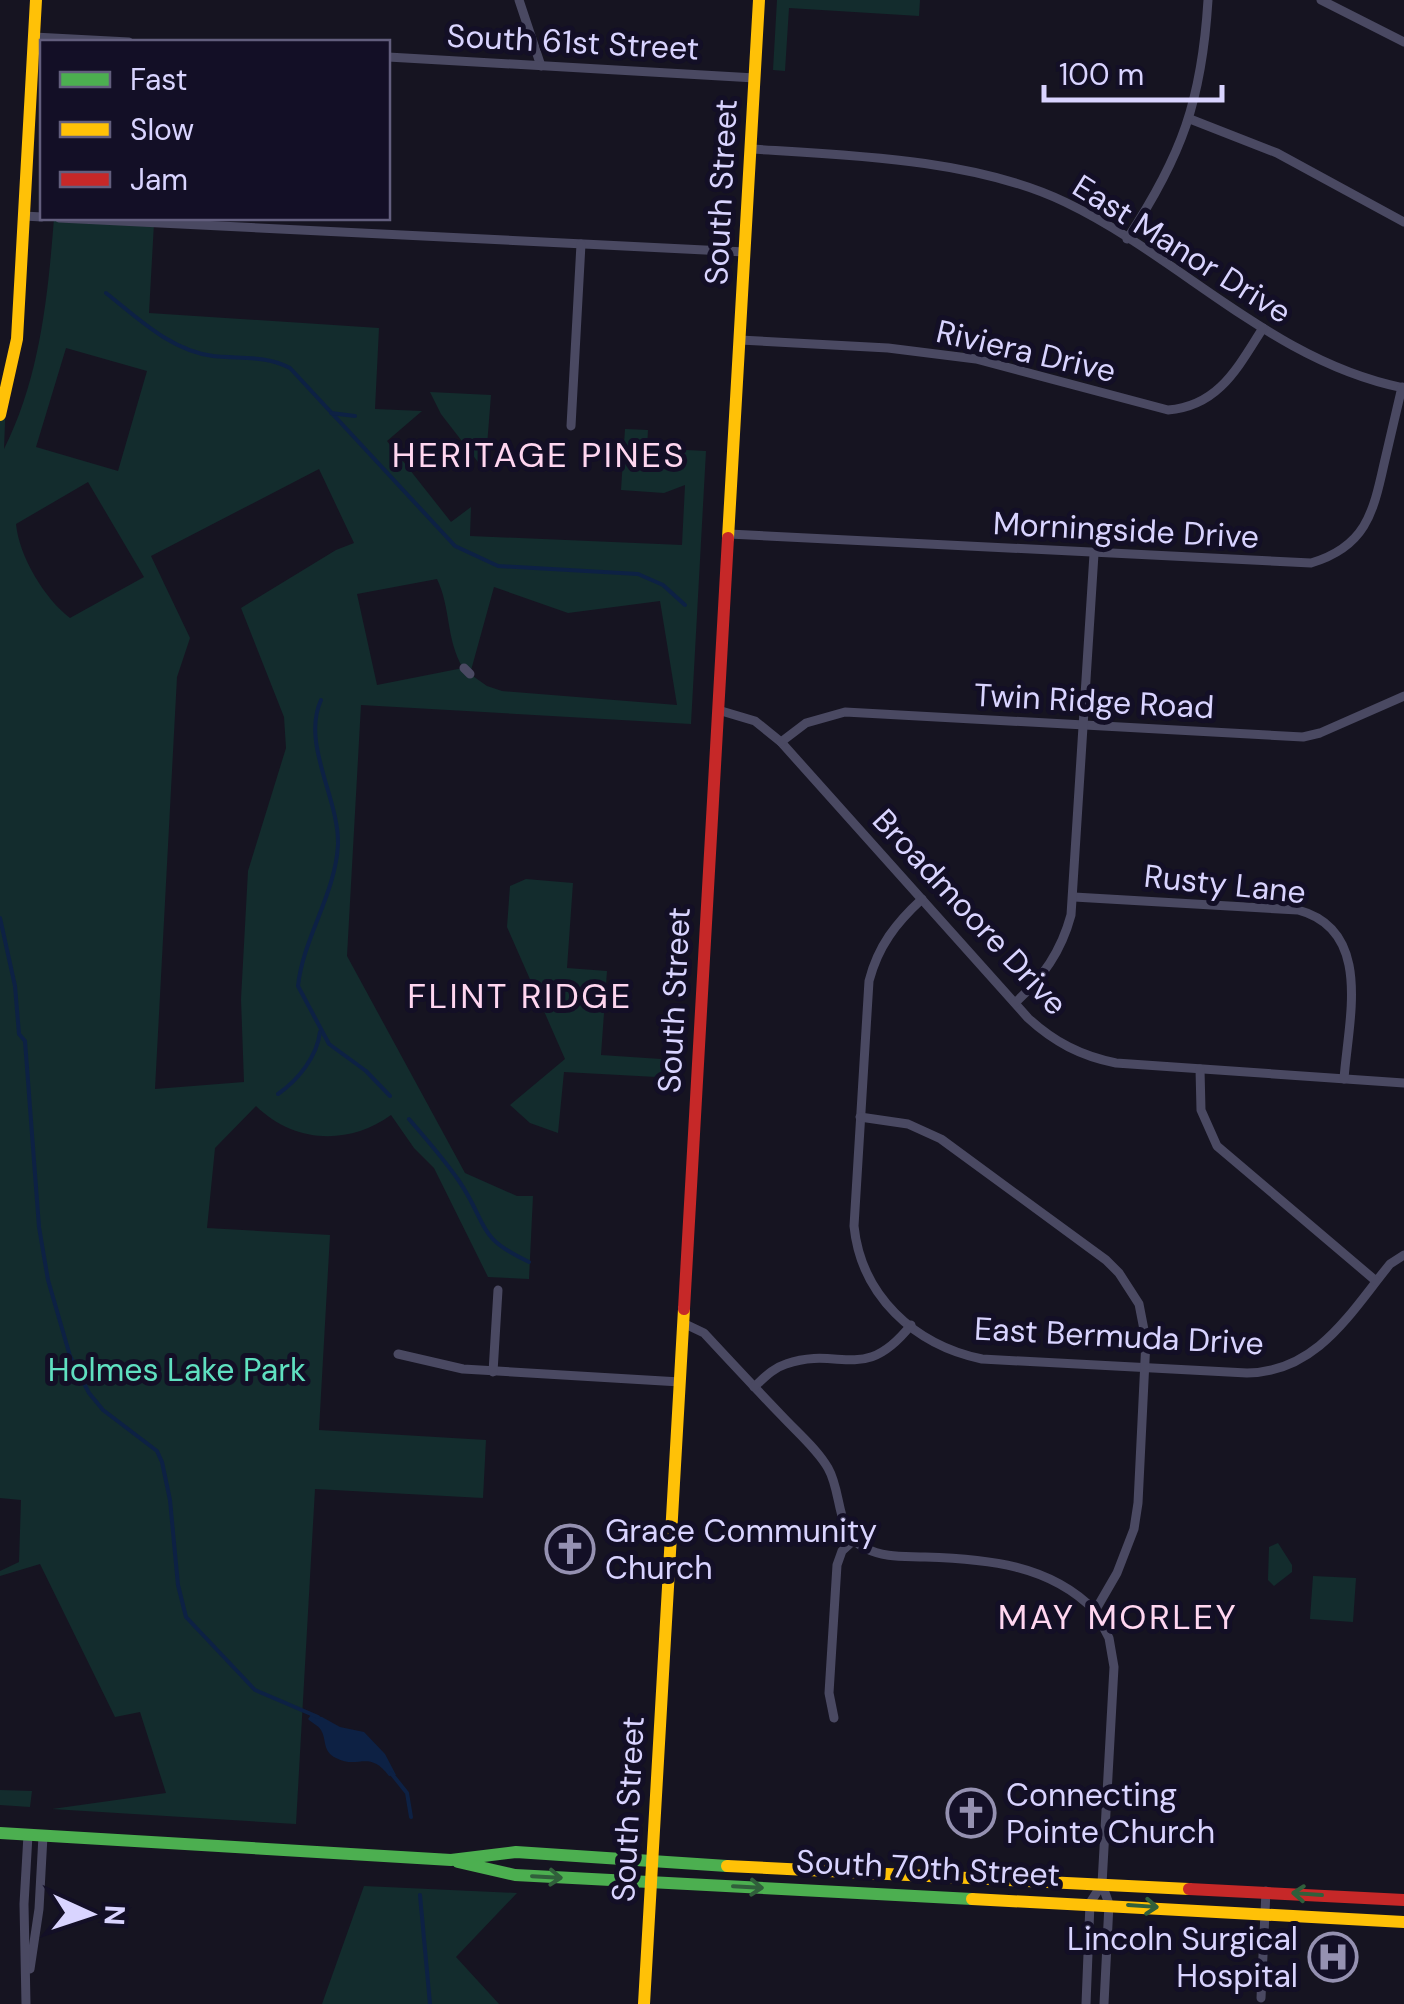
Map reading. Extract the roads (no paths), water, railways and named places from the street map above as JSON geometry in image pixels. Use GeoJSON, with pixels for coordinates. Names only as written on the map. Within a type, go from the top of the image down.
{"type":"FeatureCollection","features":[{"type":"Feature","properties":{"kind":"main road"},"geometry":{"type":"LineString","coordinates":[[0,415],[17,339],[36,0]]}},
{"type":"Feature","properties":{"kind":"main road","name":"South Street"},"geometry":{"type":"LineString","coordinates":[[644,2004],[760,0]]}},
{"type":"Feature","properties":{"kind":"main road","name":"South 70th Street"},"geometry":{"type":"LineString","coordinates":[[0,1833],[451,1860],[516,1875],[1404,1922]]}},
{"type":"Feature","properties":{"kind":"main road","name":"South 70th Street"},"geometry":{"type":"LineString","coordinates":[[451,1860],[516,1852],[1404,1900]]}},
{"type":"Feature","properties":{"kind":"street"},"geometry":{"type":"LineString","coordinates":[[519,0],[540,66]]}},
{"type":"Feature","properties":{"kind":"street"},"geometry":{"type":"LineString","coordinates":[[1128,239],[1166,177],[1190,119],[1200,80],[1208,0]]}},
{"type":"Feature","properties":{"kind":"street"},"geometry":{"type":"LineString","coordinates":[[1321,0],[1339,4],[1404,42]]}},
{"type":"Feature","properties":{"kind":"street"},"geometry":{"type":"LineString","coordinates":[[34,37],[91,40]]}},
{"type":"Feature","properties":{"kind":"street","name":"South 61st Street"},"geometry":{"type":"LineString","coordinates":[[390,57],[755,78]]}},
{"type":"Feature","properties":{"kind":"street"},"geometry":{"type":"LineString","coordinates":[[1190,119],[1277,153],[1404,222]]}},
{"type":"Feature","properties":{"kind":"street","name":"East Manor Drive"},"geometry":{"type":"LineString","coordinates":[[751,149],[942,167],[1002,179],[1063,201],[1263,328],[1342,370],[1403,388]]}},
{"type":"Feature","properties":{"kind":"street"},"geometry":{"type":"LineString","coordinates":[[24,216],[40,217]]}},
{"type":"Feature","properties":{"kind":"street"},"geometry":{"type":"LineString","coordinates":[[99,220],[744,252]]}},
{"type":"Feature","properties":{"kind":"street"},"geometry":{"type":"LineString","coordinates":[[571,426],[582,244]]}},
{"type":"Feature","properties":{"kind":"street","name":"Riviera Drive"},"geometry":{"type":"LineString","coordinates":[[740,340],[888,348],[976,359],[1168,410],[1197,405],[1222,388],[1263,328]]}},
{"type":"Feature","properties":{"kind":"street","name":"Morningside Drive"},"geometry":{"type":"LineString","coordinates":[[728,534],[1296,564],[1325,559],[1362,530],[1374,506],[1403,388]]}},
{"type":"Feature","properties":{"kind":"street"},"geometry":{"type":"LineString","coordinates":[[1015,1003],[1056,956],[1066,936],[1074,896],[1094,554]]}},
{"type":"Feature","properties":{"kind":"street","name":"Twin Ridge Road"},"geometry":{"type":"LineString","coordinates":[[782,742],[819,716],[845,712],[1303,736],[1320,733],[1404,696]]}},
{"type":"Feature","properties":{"kind":"street","name":"Broadmoore Drive"},"geometry":{"type":"LineString","coordinates":[[718,710],[754,722],[782,742],[1015,1003],[1041,1030],[1080,1053],[1116,1063],[1404,1083]]}},
{"type":"Feature","properties":{"kind":"street","name":"Rusty Lane"},"geometry":{"type":"LineString","coordinates":[[1074,896],[1298,910],[1322,920],[1339,936],[1350,963],[1344,1079]]}},
{"type":"Feature","properties":{"kind":"street","name":"East Bermuda Drive"},"geometry":{"type":"LineString","coordinates":[[922,899],[890,931],[873,967],[867,995],[854,1226],[856,1248],[868,1280],[878,1295],[911,1325],[948,1350],[982,1359],[1259,1373],[1288,1366],[1318,1349],[1390,1264],[1404,1255]]}},
{"type":"Feature","properties":{"kind":"street"},"geometry":{"type":"LineString","coordinates":[[1200,1069],[1201,1110],[1217,1146],[1376,1280]]}},
{"type":"Feature","properties":{"kind":"street"},"geometry":{"type":"LineString","coordinates":[[860,1118],[908,1124],[941,1139],[1106,1260],[1119,1272],[1138,1304],[1146,1340],[1138,1503],[1134,1529],[1117,1573],[1094,1611]]}},
{"type":"Feature","properties":{"kind":"street"},"geometry":{"type":"LineString","coordinates":[[494,1372],[498,1290]]}},
{"type":"Feature","properties":{"kind":"street"},"geometry":{"type":"LineString","coordinates":[[683,1323],[704,1334],[827,1466],[838,1492],[842,1521],[864,1548],[887,1555],[969,1559],[1022,1568],[1072,1592],[1094,1611],[1109,1638],[1114,1667],[1102,1884],[1109,1904],[1104,2004]]}},
{"type":"Feature","properties":{"kind":"street"},"geometry":{"type":"LineString","coordinates":[[754,1387],[771,1372],[796,1361],[872,1357],[896,1343],[911,1325]]}},
{"type":"Feature","properties":{"kind":"street"},"geometry":{"type":"LineString","coordinates":[[398,1354],[436,1365],[494,1372],[680,1382]]}},
{"type":"Feature","properties":{"kind":"street"},"geometry":{"type":"LineString","coordinates":[[834,1718],[829,1694],[837,1565],[842,1552],[854,1540]]}},
{"type":"Feature","properties":{"kind":"street"},"geometry":{"type":"LineString","coordinates":[[26,2004],[24,1904],[28,1835]]}},
{"type":"Feature","properties":{"kind":"street"},"geometry":{"type":"LineString","coordinates":[[27,1986],[39,1909],[43,1836]]}},
{"type":"Feature","properties":{"kind":"street"},"geometry":{"type":"LineString","coordinates":[[1086,2004],[1090,1903],[1102,1884]]}},
{"type":"Feature","properties":{"kind":"street"},"geometry":{"type":"LineString","coordinates":[[1261,1998],[1266,1892]]}},
{"type":"Feature","properties":{"kind":"water"},"geometry":{"type":"Polygon","coordinates":[[[311,1715],[364,1732],[385,1754],[396,1775],[389,1776],[375,1763],[344,1761],[332,1755],[321,1730],[308,1719],[311,1715]]]}},
{"type":"Feature","properties":{"kind":"waterway"},"geometry":{"type":"LineString","coordinates":[[106,293],[156,332],[197,353],[271,361],[290,368],[455,546],[498,566],[638,574],[663,585],[685,605]]}},
{"type":"Feature","properties":{"kind":"waterway"},"geometry":{"type":"LineString","coordinates":[[331,413],[355,416]]}},
{"type":"Feature","properties":{"kind":"waterway"},"geometry":{"type":"LineString","coordinates":[[321,700],[315,735],[338,844],[332,880],[306,950],[298,986],[329,1044],[366,1071],[390,1096]]}},
{"type":"Feature","properties":{"kind":"waterway"},"geometry":{"type":"LineString","coordinates":[[0,918],[15,986],[19,1034],[25,1041],[39,1227],[48,1280],[70,1356],[89,1393],[103,1410],[157,1451],[162,1462],[170,1500],[178,1585],[186,1617],[255,1690],[318,1717]]}},
{"type":"Feature","properties":{"kind":"waterway"},"geometry":{"type":"LineString","coordinates":[[278,1094],[305,1067],[320,1032]]}},
{"type":"Feature","properties":{"kind":"waterway"},"geometry":{"type":"LineString","coordinates":[[409,1119],[459,1181],[491,1237],[529,1262]]}},
{"type":"Feature","properties":{"kind":"waterway"},"geometry":{"type":"LineString","coordinates":[[391,1773],[407,1793],[411,1817]]}},
{"type":"Feature","properties":{"kind":"waterway"},"geometry":{"type":"LineString","coordinates":[[420,1895],[430,2004]]}},
{"type":"Feature","properties":{"kind":"place","name":"Grace Community Church"},"geometry":{"type":"Point","coordinates":[570,1549]}},
{"type":"Feature","properties":{"kind":"place","name":"Connecting Pointe Church"},"geometry":{"type":"Point","coordinates":[971,1813]}},
{"type":"Feature","properties":{"kind":"place","name":"Lincoln Surgical Hospital"},"geometry":{"type":"Point","coordinates":[1333,1957]}},
{"type":"Feature","properties":{"kind":"district","name":"HERITAGE PINES"},"geometry":{"type":"Point","coordinates":[539,455]}},
{"type":"Feature","properties":{"kind":"district","name":"FLINT RIDGE"},"geometry":{"type":"Point","coordinates":[520,996]}},
{"type":"Feature","properties":{"kind":"district","name":"MAY MORLEY"},"geometry":{"type":"Point","coordinates":[1118,1617]}},
{"type":"Feature","properties":{"kind":"park label","name":"Holmes Lake Park"},"geometry":{"type":"Point","coordinates":[177,1370]}}]}
